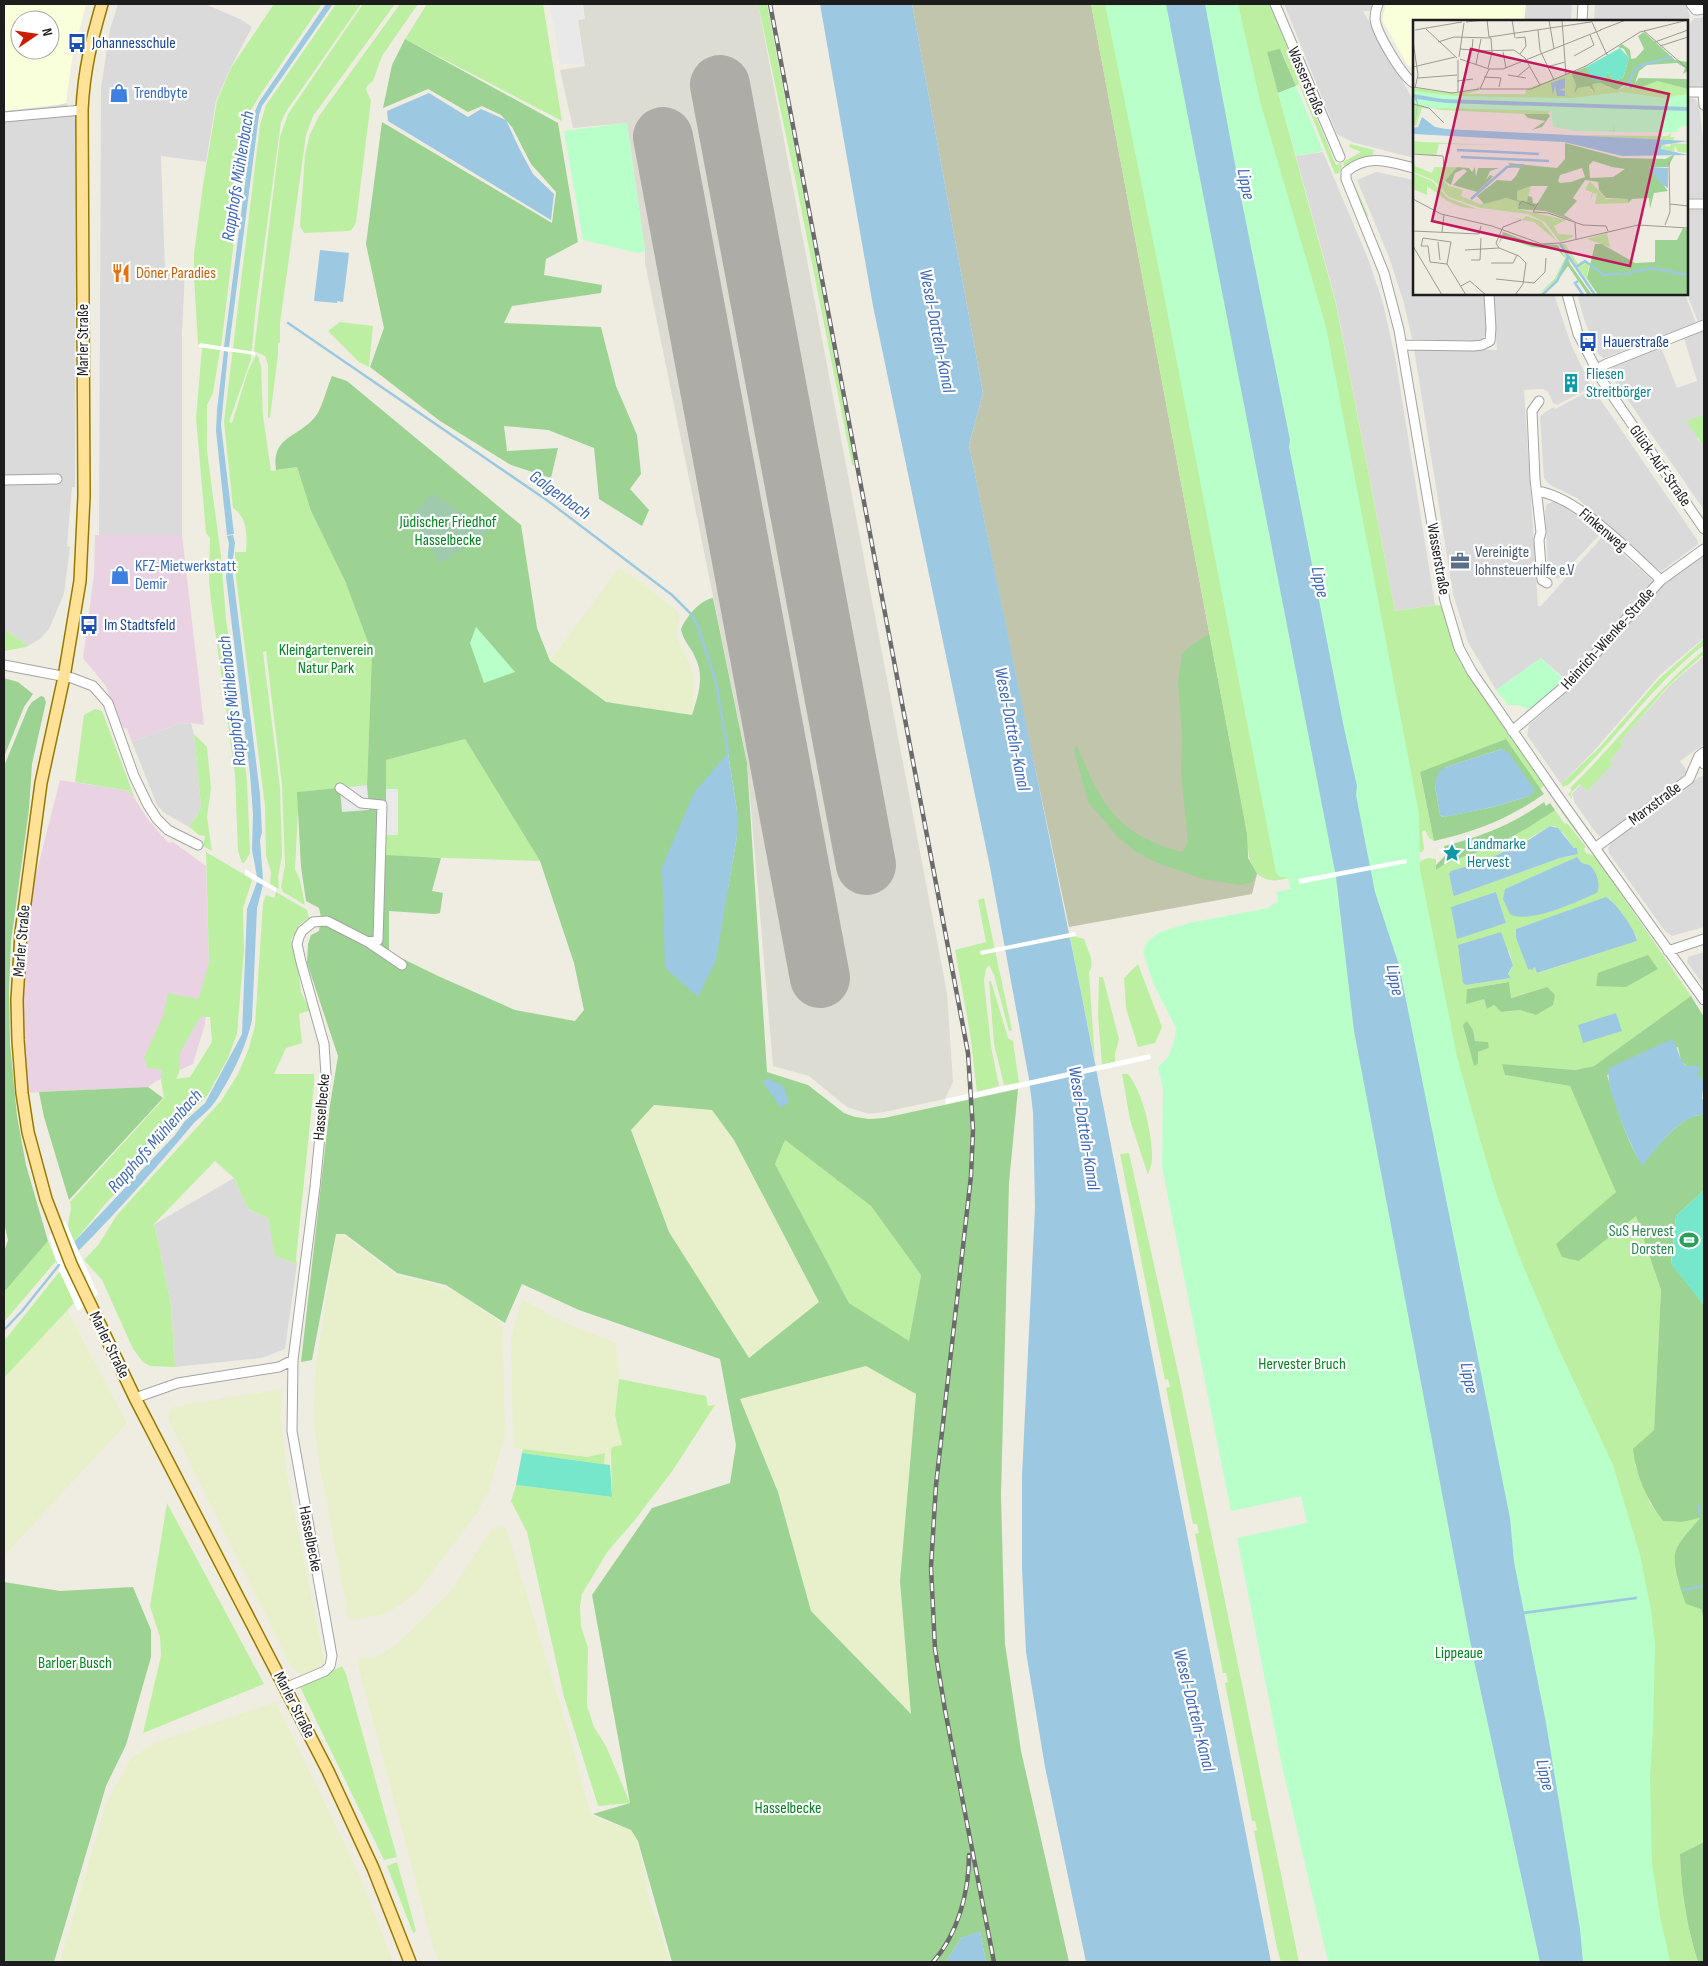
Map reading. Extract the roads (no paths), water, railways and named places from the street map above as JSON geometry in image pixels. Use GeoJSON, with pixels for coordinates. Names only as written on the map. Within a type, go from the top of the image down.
{"type":"FeatureCollection","features":[{"type":"Feature","properties":{"kind":"main road","name":"Marler Straße"},"geometry":{"type":"LineString","coordinates":[[102,4],[87,60],[82,110],[83,510],[80,582],[64,677],[41,783],[22,933],[17,1000],[19,1057],[27,1122],[38,1171],[55,1226],[88,1299],[135,1398],[328,1771],[373,1868],[410,1962]]}},
{"type":"Feature","properties":{"kind":"street","name":"Wasserstraße"},"geometry":{"type":"LineString","coordinates":[[1275,4],[1340,157]]}},
{"type":"Feature","properties":{"kind":"street"},"geometry":{"type":"LineString","coordinates":[[1378,4],[1375,21],[1399,68],[1413,83]]}},
{"type":"Feature","properties":{"kind":"street"},"geometry":{"type":"LineString","coordinates":[[1582,20],[1583,4]]}},
{"type":"Feature","properties":{"kind":"street"},"geometry":{"type":"LineString","coordinates":[[1691,4],[1696,10],[1704,9]]}},
{"type":"Feature","properties":{"kind":"street"},"geometry":{"type":"LineString","coordinates":[[1688,92],[1703,92],[1704,105]]}},
{"type":"Feature","properties":{"kind":"street"},"geometry":{"type":"LineString","coordinates":[[4,117],[82,110]]}},
{"type":"Feature","properties":{"kind":"street","name":"Wasserstraße"},"geometry":{"type":"LineString","coordinates":[[1413,168],[1373,160],[1363,161],[1346,172],[1346,179],[1384,273],[1403,344],[1445,601],[1459,648],[1472,672],[1512,731],[1704,1000]]}},
{"type":"Feature","properties":{"kind":"street"},"geometry":{"type":"LineString","coordinates":[[1688,204],[1704,204]]}},
{"type":"Feature","properties":{"kind":"street"},"geometry":{"type":"LineString","coordinates":[[1403,344],[1474,346],[1490,341],[1489,295]]}},
{"type":"Feature","properties":{"kind":"street","name":"Glück-Auf-Straße"},"geometry":{"type":"LineString","coordinates":[[1566,295],[1578,334],[1596,370],[1704,529]]}},
{"type":"Feature","properties":{"kind":"street"},"geometry":{"type":"LineString","coordinates":[[1596,370],[1615,360],[1704,326]]}},
{"type":"Feature","properties":{"kind":"street"},"geometry":{"type":"LineString","coordinates":[[1540,401],[1532,411],[1535,479],[1541,532],[1539,540],[1542,580],[1547,583]]}},
{"type":"Feature","properties":{"kind":"street"},"geometry":{"type":"LineString","coordinates":[[4,480],[57,478]]}},
{"type":"Feature","properties":{"kind":"street","name":"Finkenweg"},"geometry":{"type":"LineString","coordinates":[[1537,492],[1546,492],[1568,501],[1606,531],[1661,580]]}},
{"type":"Feature","properties":{"kind":"street","name":"Heinrich-Wienke-Straße"},"geometry":{"type":"LineString","coordinates":[[1512,731],[1571,681],[1661,580],[1704,548]]}},
{"type":"Feature","properties":{"kind":"street"},"geometry":{"type":"LineString","coordinates":[[4,665],[64,677],[93,686],[108,703],[134,776],[157,819],[168,830],[198,845]]}},
{"type":"Feature","properties":{"kind":"street"},"geometry":{"type":"LineString","coordinates":[[1701,754],[1704,764]]}},
{"type":"Feature","properties":{"kind":"street","name":"Marxstraße"},"geometry":{"type":"LineString","coordinates":[[1595,848],[1689,779],[1701,754]]}},
{"type":"Feature","properties":{"kind":"street"},"geometry":{"type":"LineString","coordinates":[[340,788],[361,803],[382,805],[378,940],[368,942]]}},
{"type":"Feature","properties":{"kind":"street","name":"Hasselbecke"},"geometry":{"type":"LineString","coordinates":[[285,1688],[325,1671],[330,1666],[332,1656],[293,1442],[293,1360],[315,1187],[326,1075],[324,1044],[301,962],[298,944],[299,937],[307,925],[313,922],[322,921],[334,924],[368,942],[402,965]]}},
{"type":"Feature","properties":{"kind":"street"},"geometry":{"type":"LineString","coordinates":[[1668,951],[1704,939]]}},
{"type":"Feature","properties":{"kind":"street"},"geometry":{"type":"LineString","coordinates":[[135,1398],[178,1383],[279,1367],[293,1360]]}},
{"type":"Feature","properties":{"kind":"water"},"geometry":{"type":"Polygon","coordinates":[[[326,4],[333,4],[262,106],[259,115],[229,347],[224,347],[254,114],[259,102],[326,4]]]}},
{"type":"Feature","properties":{"kind":"water","name":"Wesel-Datteln-Kanal"},"geometry":{"type":"Polygon","coordinates":[[[820,4],[912,4],[983,393],[969,445],[1081,992],[1271,1962],[1086,1962],[1045,1767],[1026,1652],[1022,1568],[1022,1476],[1035,1207],[1033,1112],[1029,1079],[990,867],[873,306],[820,4]]]}},
{"type":"Feature","properties":{"kind":"water","name":"Lippe"},"geometry":{"type":"Polygon","coordinates":[[[1166,4],[1205,4],[1234,159],[1240,180],[1238,183],[1290,440],[1289,447],[1357,786],[1356,795],[1375,892],[1399,965],[1510,1518],[1514,1562],[1546,1723],[1580,1929],[1583,1962],[1540,1962],[1473,1656],[1354,1031],[1336,877],[1166,4]]]}},
{"type":"Feature","properties":{"kind":"water"},"geometry":{"type":"Polygon","coordinates":[[[429,93],[468,117],[481,109],[506,120],[533,174],[554,194],[551,220],[388,121],[387,111],[429,93]]]}},
{"type":"Feature","properties":{"kind":"water"},"geometry":{"type":"Polygon","coordinates":[[[320,250],[349,253],[343,302],[314,301],[320,250]]]}},
{"type":"Feature","properties":{"kind":"water"},"geometry":{"type":"Polygon","coordinates":[[[224,351],[228,352],[221,425],[234,534],[227,535],[216,431],[224,351]]]}},
{"type":"Feature","properties":{"kind":"water"},"geometry":{"type":"Polygon","coordinates":[[[233,535],[235,543],[232,567],[260,794],[262,832],[260,840],[263,880],[257,877],[252,850],[253,814],[250,774],[226,577],[229,543],[227,536],[233,535]]]}},
{"type":"Feature","properties":{"kind":"water"},"geometry":{"type":"Polygon","coordinates":[[[1502,749],[1508,752],[1534,789],[1534,793],[1493,807],[1444,817],[1440,815],[1435,785],[1438,772],[1446,767],[1502,749]]]}},
{"type":"Feature","properties":{"kind":"water"},"geometry":{"type":"Polygon","coordinates":[[[728,753],[737,811],[737,836],[716,960],[698,997],[665,968],[662,867],[694,793],[728,753]]]}},
{"type":"Feature","properties":{"kind":"water"},"geometry":{"type":"Polygon","coordinates":[[[1550,826],[1558,828],[1574,848],[1577,848],[1578,854],[1560,858],[1454,896],[1449,874],[1451,871],[1484,861],[1527,841],[1550,826]]]}},
{"type":"Feature","properties":{"kind":"water"},"geometry":{"type":"Polygon","coordinates":[[[1577,857],[1582,863],[1589,865],[1596,874],[1598,882],[1597,893],[1553,911],[1518,917],[1510,914],[1503,899],[1505,889],[1577,857]]]}},
{"type":"Feature","properties":{"kind":"water"},"geometry":{"type":"Polygon","coordinates":[[[257,882],[263,885],[257,908],[252,1020],[246,1041],[233,1071],[212,1106],[193,1124],[111,1217],[59,1270],[56,1261],[175,1135],[185,1121],[205,1103],[242,1034],[247,909],[257,882]]]}},
{"type":"Feature","properties":{"kind":"water"},"geometry":{"type":"Polygon","coordinates":[[[1496,892],[1506,923],[1457,939],[1451,907],[1496,892]]]}},
{"type":"Feature","properties":{"kind":"water"},"geometry":{"type":"Polygon","coordinates":[[[1606,897],[1610,899],[1625,917],[1637,941],[1537,973],[1535,967],[1533,970],[1528,969],[1516,938],[1516,929],[1606,897]]]}},
{"type":"Feature","properties":{"kind":"water"},"geometry":{"type":"Polygon","coordinates":[[[1501,932],[1513,965],[1508,974],[1511,978],[1466,985],[1463,983],[1458,945],[1501,932]]]}},
{"type":"Feature","properties":{"kind":"water"},"geometry":{"type":"Polygon","coordinates":[[[1616,1013],[1622,1031],[1583,1043],[1578,1025],[1616,1013]]]}},
{"type":"Feature","properties":{"kind":"water"},"geometry":{"type":"Polygon","coordinates":[[[1672,1039],[1681,1060],[1686,1066],[1700,1066],[1698,1075],[1704,1081],[1702,1098],[1704,1102],[1704,1115],[1694,1116],[1679,1125],[1665,1138],[1642,1166],[1626,1132],[1615,1102],[1609,1077],[1609,1068],[1672,1039]]]}},
{"type":"Feature","properties":{"kind":"water"},"geometry":{"type":"Polygon","coordinates":[[[770,1079],[784,1087],[789,1102],[781,1108],[762,1081],[770,1079]]]}},
{"type":"Feature","properties":{"kind":"water"},"geometry":{"type":"Polygon","coordinates":[[[980,1931],[986,1962],[946,1962],[961,1938],[980,1931]]]}},
{"type":"Feature","properties":{"kind":"waterway","name":"Galgenbach"},"geometry":{"type":"LineString","coordinates":[[288,323],[548,501],[672,595],[691,614],[697,624],[716,682],[728,753]]}},
{"type":"Feature","properties":{"kind":"waterway","name":"Rapphofs Mühlenbach"},"geometry":{"type":"LineString","coordinates":[[4,1330],[59,1265]]}},
{"type":"Feature","properties":{"kind":"waterway"},"geometry":{"type":"LineString","coordinates":[[1698,1505],[1700,1514]]}},
{"type":"Feature","properties":{"kind":"waterway"},"geometry":{"type":"LineString","coordinates":[[1683,1590],[1704,1586]]}},
{"type":"Feature","properties":{"kind":"waterway"},"geometry":{"type":"LineString","coordinates":[[1523,1613],[1636,1598]]}},
{"type":"Feature","properties":{"kind":"railway"},"geometry":{"type":"LineString","coordinates":[[770,4],[968,1053],[973,1130],[971,1176],[936,1485],[931,1567],[935,1649],[994,1962]]}},
{"type":"Feature","properties":{"kind":"railway"},"geometry":{"type":"LineString","coordinates":[[933,1962],[949,1939],[960,1912],[967,1883],[969,1855]]}},
{"type":"Feature","properties":{"kind":"place","name":"Johannesschule"},"geometry":{"type":"Point","coordinates":[77,43]}},
{"type":"Feature","properties":{"kind":"place","name":"Trendbyte"},"geometry":{"type":"Point","coordinates":[119,93]}},
{"type":"Feature","properties":{"kind":"place","name":"Döner Paradies"},"geometry":{"type":"Point","coordinates":[121,273]}},
{"type":"Feature","properties":{"kind":"place","name":"Hauerstraße"},"geometry":{"type":"Point","coordinates":[1588,342]}},
{"type":"Feature","properties":{"kind":"place","name":"Fliesen Streitbörger"},"geometry":{"type":"Point","coordinates":[1571,383]}},
{"type":"Feature","properties":{"kind":"place","name":"Vereinigte lohnsteuerhilfe e.V"},"geometry":{"type":"Point","coordinates":[1460,561]}},
{"type":"Feature","properties":{"kind":"place","name":"KFZ-Mietwerkstatt Demir"},"geometry":{"type":"Point","coordinates":[120,575]}},
{"type":"Feature","properties":{"kind":"place","name":"Im Stadtsfeld"},"geometry":{"type":"Point","coordinates":[89,625]}},
{"type":"Feature","properties":{"kind":"place","name":"Landmarke Hervest"},"geometry":{"type":"Point","coordinates":[1452,853]}},
{"type":"Feature","properties":{"kind":"place","name":"SuS Hervest Dorsten"},"geometry":{"type":"Point","coordinates":[1689,1240]}},
{"type":"Feature","properties":{"kind":"park label","name":"Jüdischer Friedhof Hasselbecke"},"geometry":{"type":"Point","coordinates":[448,531]}},
{"type":"Feature","properties":{"kind":"park label","name":"Kleingartenverein Natur Park"},"geometry":{"type":"Point","coordinates":[326,659]}},
{"type":"Feature","properties":{"kind":"park label","name":"Hervester Bruch"},"geometry":{"type":"Point","coordinates":[1302,1364]}},
{"type":"Feature","properties":{"kind":"park label","name":"Lippeaue"},"geometry":{"type":"Point","coordinates":[1459,1653]}},
{"type":"Feature","properties":{"kind":"park label","name":"Barloer Busch"},"geometry":{"type":"Point","coordinates":[75,1663]}}]}
